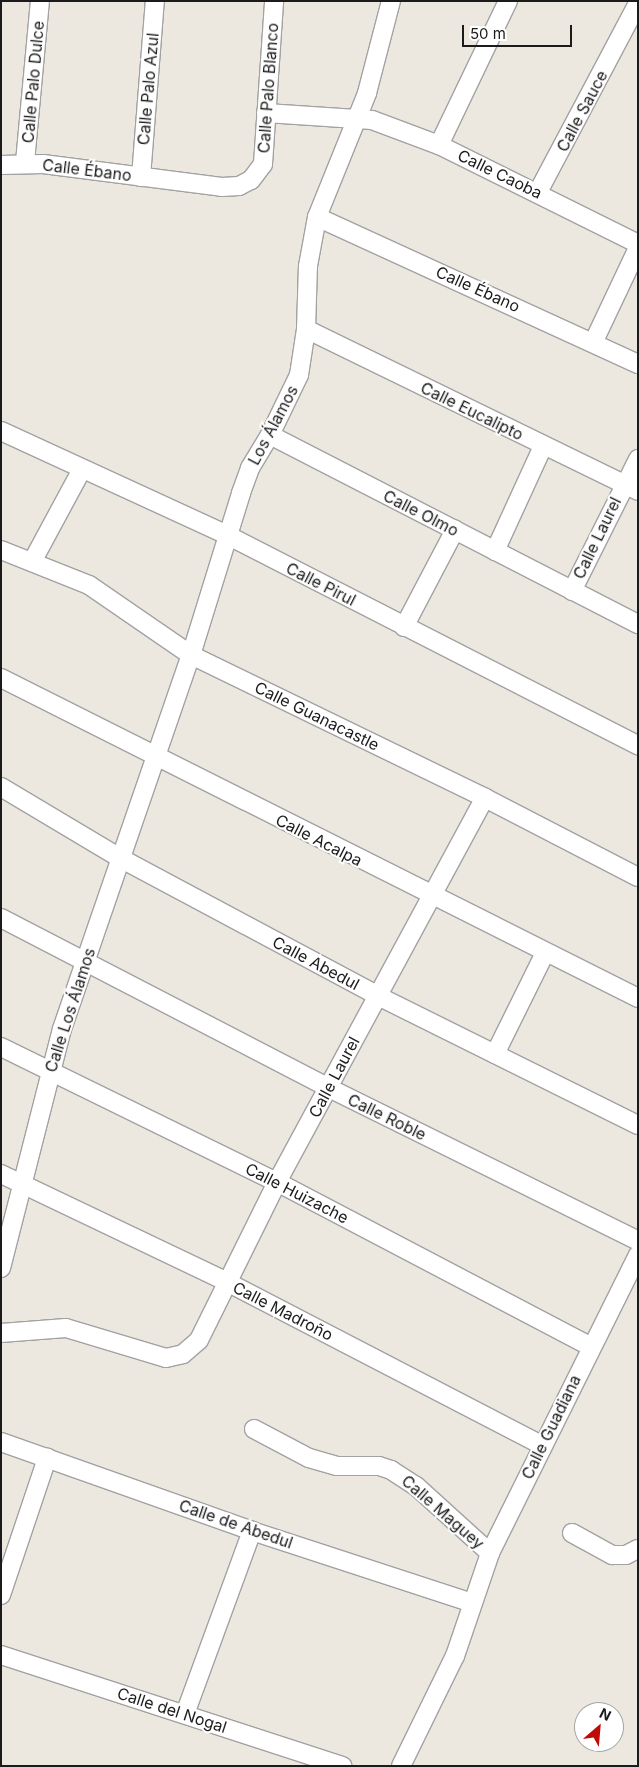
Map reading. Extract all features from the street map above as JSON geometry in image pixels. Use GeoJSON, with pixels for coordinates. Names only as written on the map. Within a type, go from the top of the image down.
{"type":"FeatureCollection","features":[{"type":"Feature","properties":{"kind":"street","name":"Calle Palo Dulce"},"geometry":{"type":"LineString","coordinates":[[25,162],[40,1]]}},
{"type":"Feature","properties":{"kind":"street","name":"Calle Palo Azul"},"geometry":{"type":"LineString","coordinates":[[141,177],[155,1]]}},
{"type":"Feature","properties":{"kind":"street","name":"Calle Palo Blanco"},"geometry":{"type":"LineString","coordinates":[[258,174],[263,164],[274,1]]}},
{"type":"Feature","properties":{"kind":"street","name":"Los Álamos"},"geometry":{"type":"LineString","coordinates":[[157,758],[192,656],[250,468],[270,435],[299,375],[306,329],[308,266],[317,217],[358,118],[391,1]]}},
{"type":"Feature","properties":{"kind":"street"},"geometry":{"type":"LineString","coordinates":[[439,145],[508,1]]}},
{"type":"Feature","properties":{"kind":"street","name":"Calle Sauce"},"geometry":{"type":"LineString","coordinates":[[538,192],[638,3]]}},
{"type":"Feature","properties":{"kind":"street","name":"Calle Caoba"},"geometry":{"type":"LineString","coordinates":[[266,113],[372,120],[439,145],[538,192],[638,244]]}},
{"type":"Feature","properties":{"kind":"street","name":"Calle Ébano"},"geometry":{"type":"LineString","coordinates":[[1,165],[25,162],[230,187],[239,186],[258,174]]}},
{"type":"Feature","properties":{"kind":"street","name":"Calle Ébano"},"geometry":{"type":"LineString","coordinates":[[317,217],[594,341],[638,364]]}},
{"type":"Feature","properties":{"kind":"street"},"geometry":{"type":"LineString","coordinates":[[594,341],[638,248]]}},
{"type":"Feature","properties":{"kind":"street","name":"Calle Eucalipto"},"geometry":{"type":"LineString","coordinates":[[306,329],[630,488]]}},
{"type":"Feature","properties":{"kind":"street","name":"Calle Pirul"},"geometry":{"type":"LineString","coordinates":[[1,431],[228,535],[404,627],[638,745]]}},
{"type":"Feature","properties":{"kind":"street","name":"Calle Olmo"},"geometry":{"type":"LineString","coordinates":[[270,435],[638,624]]}},
{"type":"Feature","properties":{"kind":"street"},"geometry":{"type":"LineString","coordinates":[[495,551],[543,446]]}},
{"type":"Feature","properties":{"kind":"street","name":"Calle Laurel"},"geometry":{"type":"LineString","coordinates":[[572,591],[630,488],[638,460]]}},
{"type":"Feature","properties":{"kind":"street"},"geometry":{"type":"LineString","coordinates":[[32,562],[82,469]]}},
{"type":"Feature","properties":{"kind":"street"},"geometry":{"type":"LineString","coordinates":[[404,627],[455,530]]}},
{"type":"Feature","properties":{"kind":"street","name":"Calle Guanacastle"},"geometry":{"type":"LineString","coordinates":[[1,550],[89,585],[113,599],[192,656],[485,798],[638,877]]}},
{"type":"Feature","properties":{"kind":"street","name":"Calle Acalpa"},"geometry":{"type":"LineString","coordinates":[[1,678],[431,897],[638,998]]}},
{"type":"Feature","properties":{"kind":"street","name":"Calle Los Álamos"},"geometry":{"type":"LineString","coordinates":[[1,1268],[49,1071],[120,858],[157,758]]}},
{"type":"Feature","properties":{"kind":"street","name":"Calle Abedul"},"geometry":{"type":"LineString","coordinates":[[1,787],[120,858],[378,996],[638,1125]]}},
{"type":"Feature","properties":{"kind":"street","name":"Calle Laurel"},"geometry":{"type":"LineString","coordinates":[[1,1333],[66,1328],[166,1358],[183,1354],[199,1340],[277,1182],[485,798]]}},
{"type":"Feature","properties":{"kind":"street","name":"Calle Roble"},"geometry":{"type":"LineString","coordinates":[[1,918],[328,1088],[638,1241]]}},
{"type":"Feature","properties":{"kind":"street"},"geometry":{"type":"LineString","coordinates":[[495,1054],[545,953]]}},
{"type":"Feature","properties":{"kind":"street","name":"Calle Huizache"},"geometry":{"type":"LineString","coordinates":[[1,1047],[277,1182],[590,1346]]}},
{"type":"Feature","properties":{"kind":"street","name":"Calle Madroño"},"geometry":{"type":"LineString","coordinates":[[1,1174],[226,1282],[542,1445]]}},
{"type":"Feature","properties":{"kind":"street","name":"Calle Guadiana"},"geometry":{"type":"LineString","coordinates":[[401,1766],[455,1656],[490,1553],[590,1346],[638,1255]]}},
{"type":"Feature","properties":{"kind":"street","name":"Calle Maguey"},"geometry":{"type":"LineString","coordinates":[[254,1429],[309,1458],[337,1466],[391,1470],[416,1486],[490,1553]]}},
{"type":"Feature","properties":{"kind":"street","name":"Calle de Abedul"},"geometry":{"type":"LineString","coordinates":[[1,1442],[252,1531],[472,1602]]}},
{"type":"Feature","properties":{"kind":"street"},"geometry":{"type":"LineString","coordinates":[[1,1594],[47,1458]]}},
{"type":"Feature","properties":{"kind":"street"},"geometry":{"type":"LineString","coordinates":[[185,1714],[252,1531]]}},
{"type":"Feature","properties":{"kind":"street"},"geometry":{"type":"LineString","coordinates":[[572,1533],[612,1555],[626,1555],[638,1549]]}},
{"type":"Feature","properties":{"kind":"street","name":"Calle del Nogal"},"geometry":{"type":"LineString","coordinates":[[1,1655],[342,1766]]}}]}
